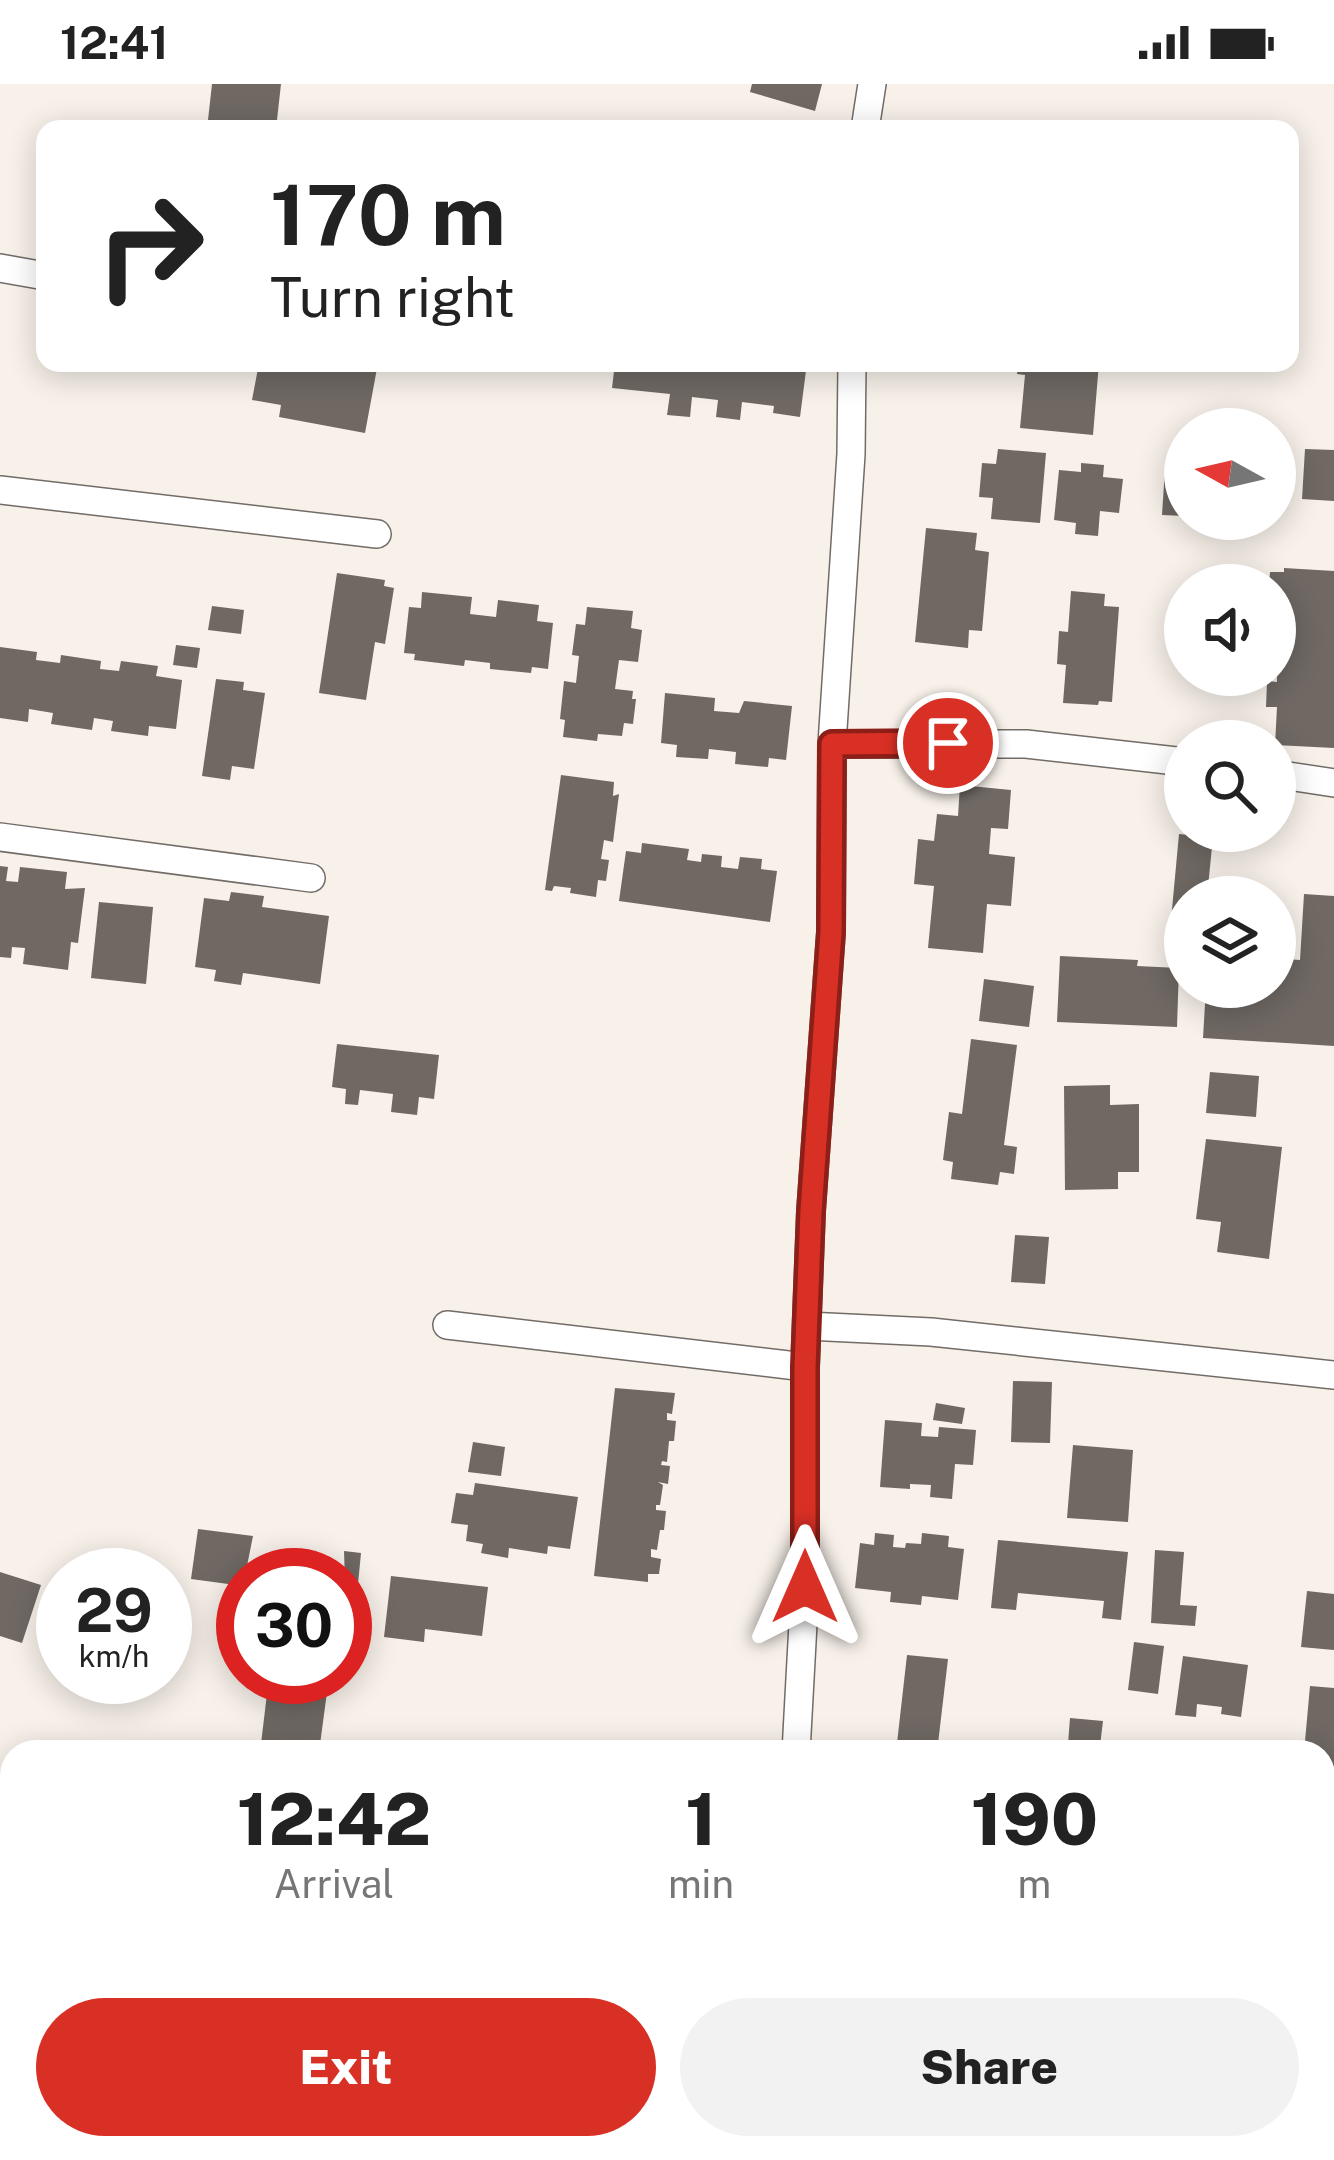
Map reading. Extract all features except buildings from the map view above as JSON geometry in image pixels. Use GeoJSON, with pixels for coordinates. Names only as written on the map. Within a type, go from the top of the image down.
{"type":"FeatureCollection","features":[{"type":"Feature","properties":{"kind":"street"},"geometry":{"type":"LineString","coordinates":[[866,120],[872,84]]}},
{"type":"Feature","properties":{"kind":"street"},"geometry":{"type":"LineString","coordinates":[[0,268],[36,274]]}},
{"type":"Feature","properties":{"kind":"street"},"geometry":{"type":"LineString","coordinates":[[797,1740],[805,1587],[811,1211],[831,932],[832,744],[852,372]]}},
{"type":"Feature","properties":{"kind":"street"},"geometry":{"type":"LineString","coordinates":[[0,490],[377,534]]}},
{"type":"Feature","properties":{"kind":"street"},"geometry":{"type":"LineString","coordinates":[[832,744],[1026,743],[1164,759]]}},
{"type":"Feature","properties":{"kind":"street"},"geometry":{"type":"LineString","coordinates":[[1296,777],[1334,783]]}},
{"type":"Feature","properties":{"kind":"street"},"geometry":{"type":"LineString","coordinates":[[0,837],[311,878]]}},
{"type":"Feature","properties":{"kind":"street"},"geometry":{"type":"LineString","coordinates":[[447,1325],[805,1367]]}},
{"type":"Feature","properties":{"kind":"street"},"geometry":{"type":"LineString","coordinates":[[807,1326],[931,1332],[1334,1375]]}},
{"type":"Feature","properties":{"kind":"route"},"geometry":{"type":"LineString","coordinates":[[805,1587],[805,1367],[831,932],[832,744],[948,743]]}}]}
